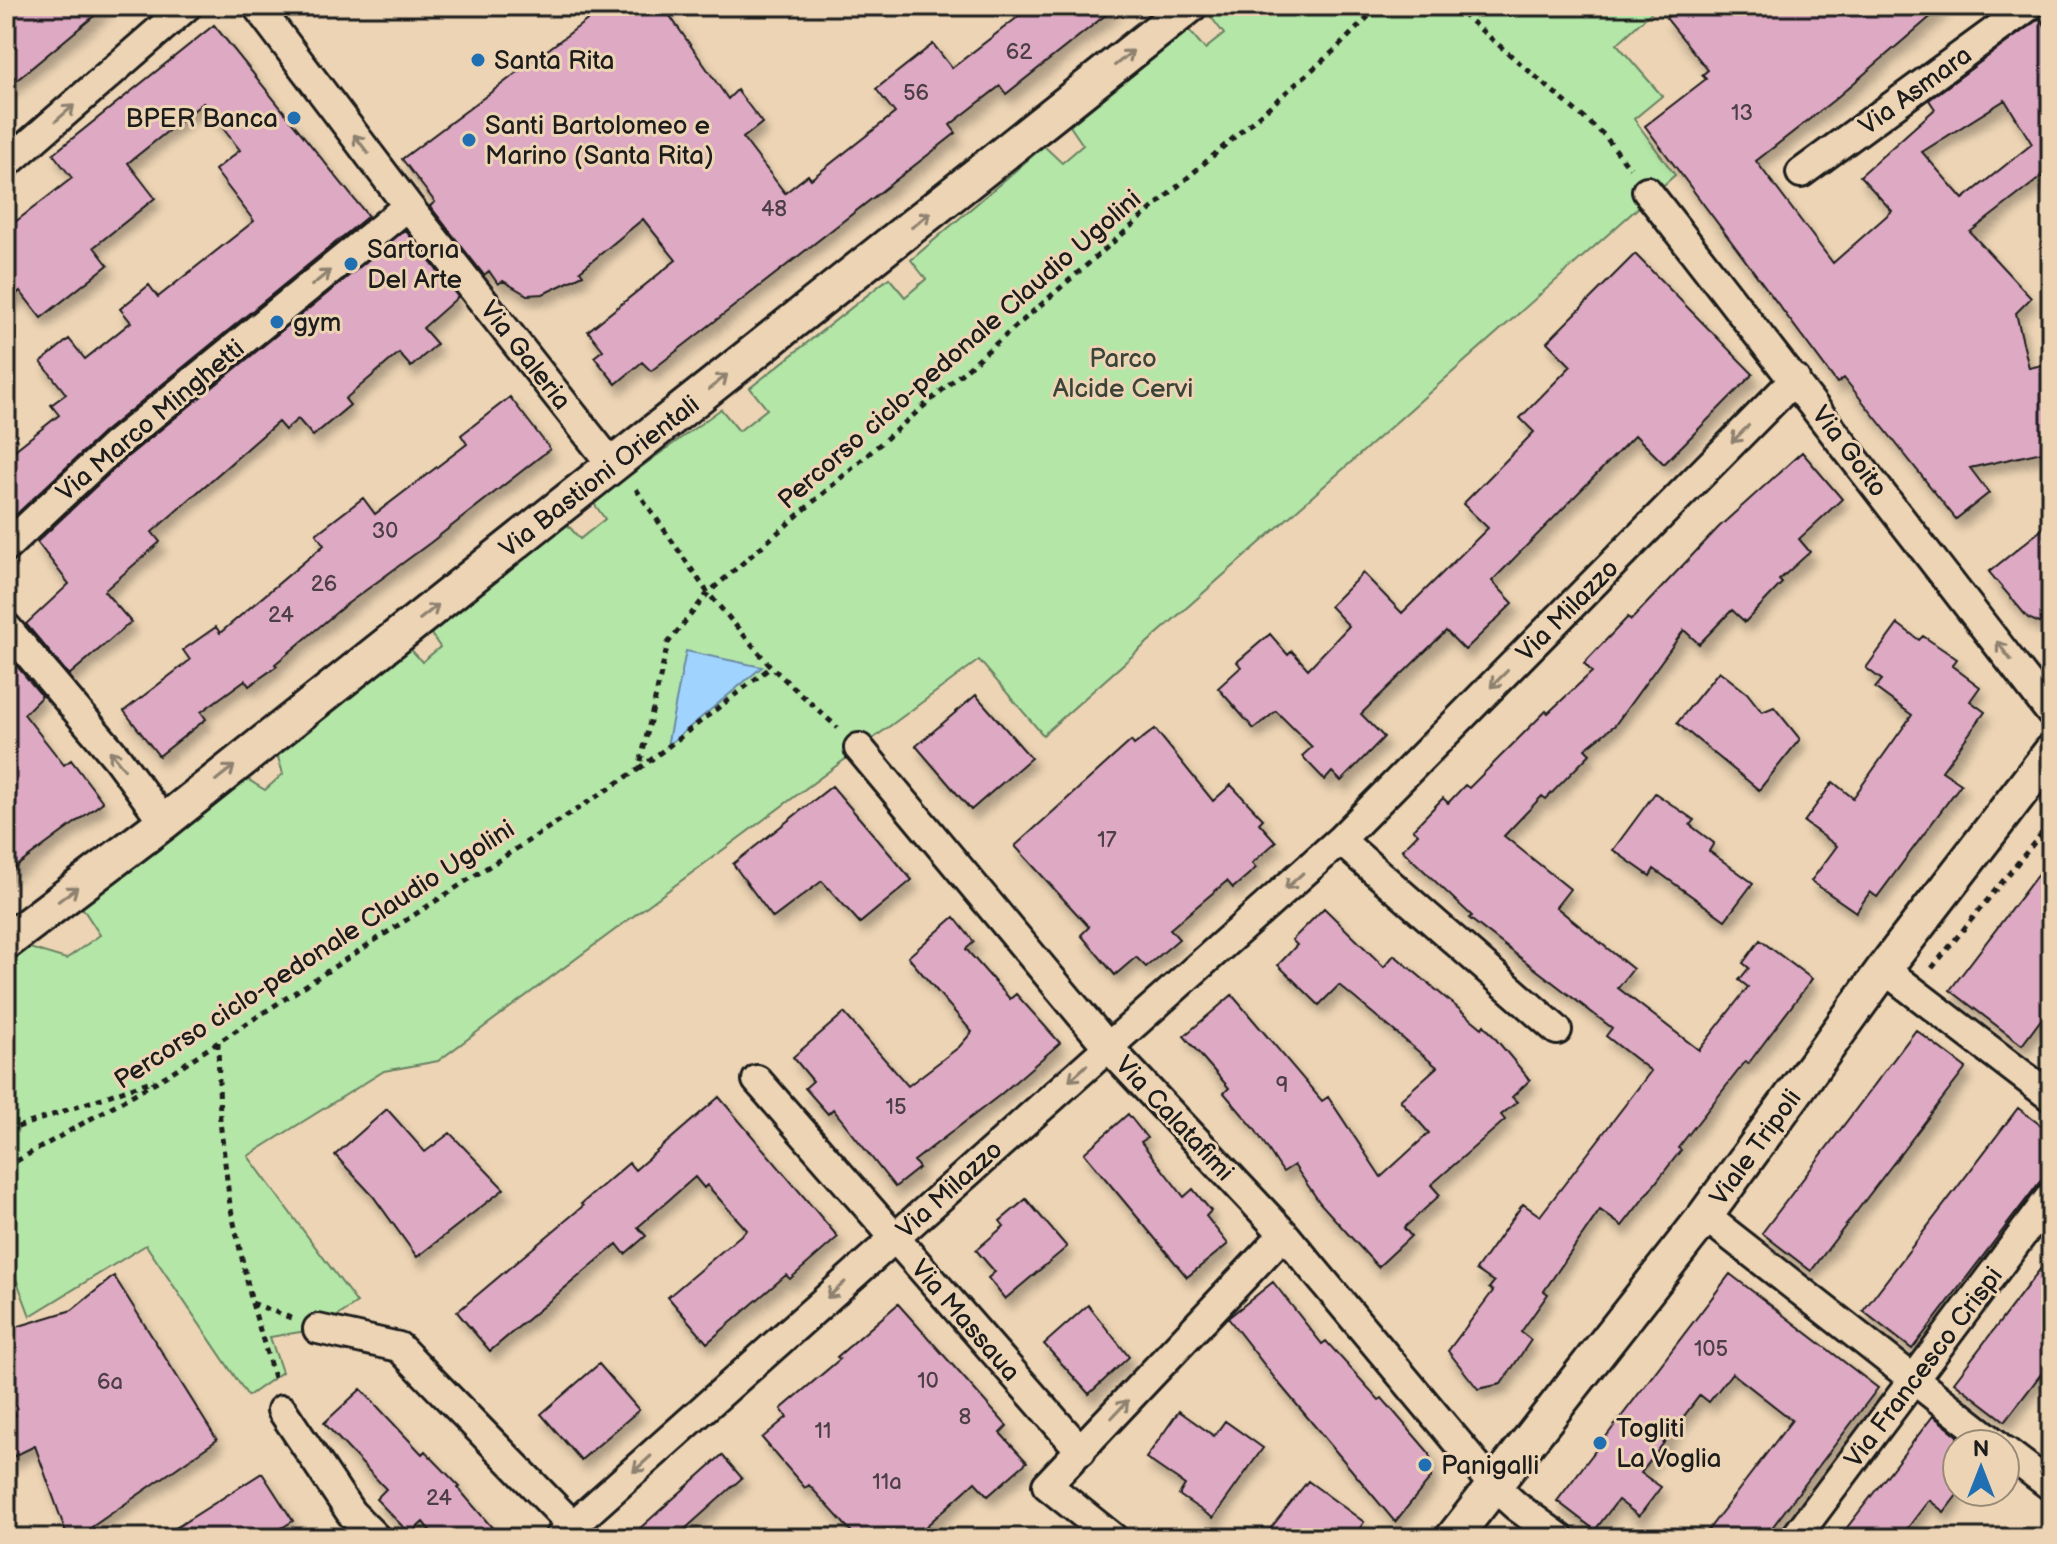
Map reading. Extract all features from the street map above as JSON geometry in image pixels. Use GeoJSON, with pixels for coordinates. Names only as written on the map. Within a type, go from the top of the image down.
{"type":"FeatureCollection","features":[{"type":"Feature","properties":{"kind":"street"},"geometry":{"type":"LineString","coordinates":[[6,164],[187,6]]}},
{"type":"Feature","properties":{"kind":"street","name":"Via Galeria"},"geometry":{"type":"LineString","coordinates":[[257,6],[408,206],[613,466]]}},
{"type":"Feature","properties":{"kind":"street","name":"Via Bastioni Orientali"},"geometry":{"type":"LineString","coordinates":[[6,942],[164,822],[1189,6]]}},
{"type":"Feature","properties":{"kind":"street","name":"Via Asmara"},"geometry":{"type":"LineString","coordinates":[[1801,173],[2029,6]]}},
{"type":"Feature","properties":{"kind":"street","name":"Via Goito"},"geometry":{"type":"LineString","coordinates":[[1647,191],[2051,713]]}},
{"type":"Feature","properties":{"kind":"street","name":"Via Marco Minghetti"},"geometry":{"type":"LineString","coordinates":[[6,547],[115,445],[408,206]]}},
{"type":"Feature","properties":{"kind":"street","name":"Via Milazzo"},"geometry":{"type":"LineString","coordinates":[[572,1534],[894,1238],[1340,840],[1795,379]]}},
{"type":"Feature","properties":{"kind":"street"},"geometry":{"type":"LineString","coordinates":[[6,627],[117,758],[164,822]]}},
{"type":"Feature","properties":{"kind":"street","name":"Via Calatafimi"},"geometry":{"type":"LineString","coordinates":[[859,748],[1108,1047],[1284,1234],[1493,1485],[1560,1538]]}},
{"type":"Feature","properties":{"kind":"street","name":"Viale Tripoli"},"geometry":{"type":"LineString","coordinates":[[1453,1538],[1705,1216],[1884,969],[2051,752]]}},
{"type":"Feature","properties":{"kind":"street"},"geometry":{"type":"LineString","coordinates":[[1340,840],[1557,1030]]}},
{"type":"Feature","properties":{"kind":"street"},"geometry":{"type":"LineString","coordinates":[[1884,969],[2051,1097]]}},
{"type":"Feature","properties":{"kind":"street","name":"Via Massaua"},"geometry":{"type":"LineString","coordinates":[[757,1080],[1081,1451]]}},
{"type":"Feature","properties":{"kind":"street","name":"Via Francesco Crispi"},"geometry":{"type":"LineString","coordinates":[[1795,1538],[2051,1196]]}},
{"type":"Feature","properties":{"kind":"street"},"geometry":{"type":"LineString","coordinates":[[1705,1216],[1975,1428]]}},
{"type":"Feature","properties":{"kind":"street"},"geometry":{"type":"LineString","coordinates":[[1113,1538],[1047,1485],[1284,1234]]}},
{"type":"Feature","properties":{"kind":"street"},"geometry":{"type":"LineString","coordinates":[[318,1329],[399,1347],[572,1534]]}},
{"type":"Feature","properties":{"kind":"street"},"geometry":{"type":"LineString","coordinates":[[282,1410],[351,1513],[376,1538]]}},
{"type":"Feature","properties":{"kind":"street"},"geometry":{"type":"LineString","coordinates":[[2021,1463],[2051,1486]]}},
{"type":"Feature","properties":{"kind":"path","name":"Percorso ciclo-pedonale Claudio Ugolini"},"geometry":{"type":"LineString","coordinates":[[639,769],[668,643],[708,593],[1335,50],[1379,6]]}},
{"type":"Feature","properties":{"kind":"path"},"geometry":{"type":"LineString","coordinates":[[1453,6],[1604,135],[1647,191]]}},
{"type":"Feature","properties":{"kind":"path"},"geometry":{"type":"LineString","coordinates":[[613,466],[637,490],[708,593],[771,667],[859,748]]}},
{"type":"Feature","properties":{"kind":"path","name":"Percorso ciclo-pedonale Claudio Ugolini"},"geometry":{"type":"LineString","coordinates":[[6,1167],[166,1076],[639,769],[771,667]]}},
{"type":"Feature","properties":{"kind":"path"},"geometry":{"type":"LineString","coordinates":[[218,1041],[220,1121],[230,1205],[252,1303],[282,1410]]}},
{"type":"Feature","properties":{"kind":"path"},"geometry":{"type":"LineString","coordinates":[[6,1131],[166,1076]]}},
{"type":"Feature","properties":{"kind":"path"},"geometry":{"type":"LineString","coordinates":[[252,1303],[318,1329]]}},
{"type":"Feature","properties":{"kind":"green space","name":"Parco Alcide Cervi"},"geometry":{"type":"Polygon","coordinates":[[[1217,6],[1658,6],[1617,44],[1662,96],[1634,119],[1675,175],[1043,735],[979,660],[438,1061],[384,1071],[248,1156],[357,1303],[318,1329],[270,1337],[282,1372],[248,1396],[146,1245],[30,1316],[12,1268],[6,1269],[6,957],[20,945],[66,959],[100,935],[78,901],[242,776],[265,790],[283,774],[276,750],[409,647],[422,662],[440,647],[429,631],[565,522],[580,539],[605,519],[593,502],[721,409],[739,431],[767,409],[750,388],[889,278],[905,297],[926,279],[911,260],[1044,146],[1062,163],[1083,145],[1070,126],[1188,29],[1205,49],[1224,34],[1208,13],[1217,6]]]}},
{"type":"Feature","properties":{"kind":"water"},"geometry":{"type":"Polygon","coordinates":[[[686,651],[762,667],[667,746],[686,651]]]}},
{"type":"Feature","properties":{"kind":"building"},"geometry":{"type":"Polygon","coordinates":[[[6,6],[106,6],[6,89],[6,6]]]}},
{"type":"Feature","properties":{"kind":"building"},"geometry":{"type":"Polygon","coordinates":[[[606,6],[663,6],[728,99],[737,90],[762,123],[743,138],[785,193],[808,175],[811,179],[895,113],[876,89],[933,44],[952,68],[1032,6],[1117,6],[1006,94],[1000,86],[950,125],[956,133],[651,371],[642,362],[616,384],[594,357],[603,350],[588,331],[676,260],[643,219],[580,271],[583,275],[543,294],[527,295],[503,281],[498,284],[489,271],[484,275],[430,206],[435,202],[402,159],[606,6]]]}},
{"type":"Feature","properties":{"kind":"building"},"geometry":{"type":"Polygon","coordinates":[[[1681,6],[1943,6],[1834,100],[1756,161],[1833,263],[1892,211],[1860,176],[1935,109],[1929,100],[2040,18],[2051,35],[2051,174],[2049,171],[1970,232],[2031,298],[2016,313],[2029,368],[2051,363],[2051,450],[1970,468],[1989,493],[1956,519],[1844,378],[1837,383],[1645,126],[1706,79],[1702,75],[1708,70],[1666,18],[1681,6]],[[2005,100],[1922,152],[1963,199],[2032,144],[2005,100]]]}},
{"type":"Feature","properties":{"kind":"building"},"geometry":{"type":"Polygon","coordinates":[[[214,25],[368,216],[104,432],[6,524],[6,457],[59,415],[51,405],[66,394],[41,362],[69,339],[85,359],[131,322],[120,309],[149,285],[158,297],[254,221],[215,170],[240,150],[203,103],[128,163],[155,198],[94,247],[108,265],[41,318],[20,291],[6,303],[6,229],[72,178],[53,154],[214,25]]]}},
{"type":"Feature","properties":{"kind":"building"},"geometry":{"type":"Polygon","coordinates":[[[405,230],[458,297],[423,328],[437,344],[411,367],[399,353],[345,399],[350,405],[313,436],[298,419],[285,430],[278,422],[152,532],[160,542],[104,591],[131,622],[69,675],[26,624],[69,584],[37,542],[126,458],[405,230]]]}},
{"type":"Feature","properties":{"kind":"building"},"geometry":{"type":"Polygon","coordinates":[[[1635,254],[1753,374],[1664,464],[1635,435],[1492,581],[1513,603],[1465,650],[1446,631],[1361,714],[1384,737],[1341,781],[1332,772],[1325,780],[1302,756],[1312,747],[1276,711],[1254,729],[1218,688],[1241,667],[1237,662],[1270,634],[1288,655],[1292,651],[1308,669],[1349,626],[1330,606],[1363,573],[1402,613],[1488,528],[1463,504],[1534,432],[1520,418],[1571,366],[1547,342],[1635,254]]]}},
{"type":"Feature","properties":{"kind":"building"},"geometry":{"type":"Polygon","coordinates":[[[510,397],[550,449],[343,607],[275,664],[277,666],[249,686],[245,680],[201,712],[206,719],[159,756],[124,711],[190,660],[183,650],[216,627],[220,633],[324,545],[316,534],[363,498],[375,514],[467,444],[461,435],[510,397]]]}},
{"type":"Feature","properties":{"kind":"building"},"geometry":{"type":"Polygon","coordinates":[[[1802,452],[1842,499],[1799,539],[1810,552],[1779,580],[1782,583],[1745,622],[1732,610],[1699,644],[1684,630],[1615,725],[1585,749],[1590,754],[1546,799],[1542,796],[1504,836],[1570,889],[1556,907],[1633,969],[1618,988],[1699,1050],[1748,987],[1739,980],[1749,968],[1743,963],[1760,940],[1812,979],[1748,1064],[1745,1062],[1678,1148],[1681,1150],[1622,1226],[1600,1210],[1544,1291],[1548,1294],[1521,1332],[1531,1340],[1501,1384],[1478,1389],[1448,1351],[1493,1291],[1489,1288],[1494,1282],[1476,1270],[1523,1204],[1540,1216],[1651,1071],[1606,1036],[1612,1028],[1469,918],[1472,916],[1402,850],[1418,834],[1413,829],[1443,798],[1448,803],[1465,785],[1469,788],[1546,711],[1548,713],[1592,672],[1584,663],[1628,617],[1631,620],[1719,527],[1802,452]]]}},
{"type":"Feature","properties":{"kind":"building"},"geometry":{"type":"Polygon","coordinates":[[[2051,522],[2051,628],[2028,618],[1989,572],[2051,522]]]}},
{"type":"Feature","properties":{"kind":"building"},"geometry":{"type":"Polygon","coordinates":[[[1898,624],[1919,640],[1923,636],[1957,659],[1952,666],[1980,687],[1970,701],[1985,712],[1942,771],[1961,784],[1877,897],[1870,892],[1856,912],[1811,881],[1837,846],[1804,822],[1833,782],[1853,798],[1912,715],[1875,688],[1882,680],[1866,668],[1898,624]]]}},
{"type":"Feature","properties":{"kind":"building"},"geometry":{"type":"Polygon","coordinates":[[[6,653],[42,696],[24,714],[64,765],[71,760],[103,802],[6,874],[6,653]]]}},
{"type":"Feature","properties":{"kind":"building"},"geometry":{"type":"Polygon","coordinates":[[[1719,671],[1747,693],[1762,712],[1774,707],[1800,739],[1759,790],[1677,723],[1719,671]]]}},
{"type":"Feature","properties":{"kind":"building"},"geometry":{"type":"Polygon","coordinates":[[[976,695],[1031,758],[971,810],[916,746],[976,695]]]}},
{"type":"Feature","properties":{"kind":"building"},"geometry":{"type":"Polygon","coordinates":[[[1155,729],[1213,801],[1231,785],[1263,819],[1259,823],[1276,842],[1252,863],[1256,868],[1233,888],[1227,881],[1170,929],[1179,939],[1146,967],[1136,957],[1115,975],[1081,935],[1089,927],[1015,846],[1131,741],[1134,745],[1155,729]]]}},
{"type":"Feature","properties":{"kind":"building"},"geometry":{"type":"Polygon","coordinates":[[[832,786],[912,880],[860,923],[822,881],[773,918],[733,864],[832,786]]]}},
{"type":"Feature","properties":{"kind":"building"},"geometry":{"type":"Polygon","coordinates":[[[1655,793],[1694,820],[1690,825],[1714,843],[1709,851],[1753,883],[1725,920],[1654,869],[1650,876],[1613,850],[1655,793]]]}},
{"type":"Feature","properties":{"kind":"building"},"geometry":{"type":"Polygon","coordinates":[[[2051,857],[2051,1006],[2022,1045],[1950,990],[2051,857]]]}},
{"type":"Feature","properties":{"kind":"building"},"geometry":{"type":"Polygon","coordinates":[[[1324,908],[1384,967],[1394,955],[1482,1028],[1484,1025],[1530,1080],[1512,1097],[1517,1102],[1501,1115],[1505,1120],[1431,1185],[1440,1195],[1404,1228],[1411,1236],[1378,1267],[1320,1203],[1294,1165],[1283,1172],[1254,1128],[1224,1093],[1229,1088],[1184,1036],[1232,995],[1322,1101],[1328,1097],[1381,1177],[1429,1133],[1400,1100],[1437,1067],[1339,985],[1319,1005],[1278,965],[1297,945],[1292,940],[1324,908]]]}},
{"type":"Feature","properties":{"kind":"building"},"geometry":{"type":"Polygon","coordinates":[[[954,917],[974,942],[966,949],[1010,999],[1016,994],[1060,1043],[1000,1095],[914,1161],[919,1168],[895,1187],[833,1109],[828,1114],[805,1088],[813,1081],[793,1057],[844,1013],[908,1086],[959,1047],[972,1032],[908,957],[954,917]]]}},
{"type":"Feature","properties":{"kind":"building"},"geometry":{"type":"Polygon","coordinates":[[[1916,1030],[1966,1068],[1811,1271],[1762,1233],[1916,1030]]]}},
{"type":"Feature","properties":{"kind":"building"},"geometry":{"type":"Polygon","coordinates":[[[719,1097],[838,1237],[790,1279],[786,1275],[707,1343],[668,1297],[747,1230],[707,1185],[704,1188],[695,1177],[638,1227],[646,1236],[625,1254],[617,1244],[490,1351],[457,1312],[629,1163],[635,1170],[719,1097]]]}},
{"type":"Feature","properties":{"kind":"building"},"geometry":{"type":"Polygon","coordinates":[[[2018,1108],[2051,1133],[2051,1167],[1912,1349],[1863,1311],[2018,1108]]]}},
{"type":"Feature","properties":{"kind":"building"},"geometry":{"type":"Polygon","coordinates":[[[387,1109],[425,1152],[450,1133],[504,1189],[417,1257],[373,1196],[335,1155],[387,1109]]]}},
{"type":"Feature","properties":{"kind":"building"},"geometry":{"type":"Polygon","coordinates":[[[1128,1114],[1147,1138],[1141,1142],[1184,1197],[1193,1189],[1211,1211],[1206,1216],[1228,1244],[1187,1277],[1084,1153],[1128,1114]]]}},
{"type":"Feature","properties":{"kind":"building"},"geometry":{"type":"Polygon","coordinates":[[[1026,1199],[1067,1247],[1005,1299],[988,1278],[995,1272],[976,1250],[1004,1226],[1000,1221],[1026,1199]]]}},
{"type":"Feature","properties":{"kind":"building"},"geometry":{"type":"Polygon","coordinates":[[[2051,1255],[2051,1361],[2005,1421],[1954,1382],[2051,1255]]]}},
{"type":"Feature","properties":{"kind":"building"},"geometry":{"type":"Polygon","coordinates":[[[1730,1274],[1878,1388],[1764,1538],[1702,1538],[1792,1420],[1732,1373],[1709,1402],[1700,1395],[1641,1473],[1661,1487],[1639,1516],[1618,1500],[1595,1530],[1557,1501],[1730,1274]]]}},
{"type":"Feature","properties":{"kind":"building"},"geometry":{"type":"Polygon","coordinates":[[[114,1276],[217,1440],[76,1538],[68,1538],[35,1446],[6,1460],[6,1421],[16,1415],[6,1397],[6,1330],[72,1310],[114,1276]]]}},
{"type":"Feature","properties":{"kind":"building"},"geometry":{"type":"Polygon","coordinates":[[[1273,1282],[1322,1344],[1326,1341],[1379,1400],[1382,1398],[1430,1454],[1431,1478],[1395,1522],[1228,1318],[1273,1282]]]}},
{"type":"Feature","properties":{"kind":"building"},"geometry":{"type":"Polygon","coordinates":[[[898,1304],[1007,1426],[1000,1433],[1027,1462],[988,1496],[975,1482],[913,1538],[857,1538],[809,1485],[805,1488],[762,1438],[787,1417],[781,1409],[898,1304]]]}},
{"type":"Feature","properties":{"kind":"building"},"geometry":{"type":"Polygon","coordinates":[[[1088,1305],[1129,1357],[1089,1394],[1044,1344],[1088,1305]]]}},
{"type":"Feature","properties":{"kind":"building"},"geometry":{"type":"Polygon","coordinates":[[[599,1364],[639,1410],[581,1460],[541,1414],[599,1364]]]}},
{"type":"Feature","properties":{"kind":"building"},"geometry":{"type":"Polygon","coordinates":[[[361,1389],[422,1454],[425,1451],[460,1487],[501,1538],[436,1538],[423,1522],[410,1534],[376,1499],[386,1489],[324,1423],[361,1389]]]}},
{"type":"Feature","properties":{"kind":"building"},"geometry":{"type":"Polygon","coordinates":[[[1179,1411],[1214,1436],[1225,1421],[1263,1448],[1213,1518],[1179,1495],[1185,1485],[1146,1458],[1179,1411]]]}},
{"type":"Feature","properties":{"kind":"building"},"geometry":{"type":"Polygon","coordinates":[[[1933,1416],[1948,1428],[1941,1428],[1941,1508],[1947,1508],[1944,1512],[1929,1500],[1900,1538],[1839,1538],[1933,1416]]]}},
{"type":"Feature","properties":{"kind":"building"},"geometry":{"type":"Polygon","coordinates":[[[722,1455],[742,1478],[675,1538],[629,1538],[722,1455]]]}},
{"type":"Feature","properties":{"kind":"building"},"geometry":{"type":"Polygon","coordinates":[[[262,1473],[293,1521],[265,1538],[160,1538],[262,1473]]]}},
{"type":"Feature","properties":{"kind":"building"},"geometry":{"type":"Polygon","coordinates":[[[1308,1481],[1364,1522],[1353,1538],[1263,1538],[1308,1481]]]}},
{"type":"Feature","properties":{"kind":"place","name":"Santa Rita"},"geometry":{"type":"Point","coordinates":[478,60]}},
{"type":"Feature","properties":{"kind":"place","name":"BPER Banca"},"geometry":{"type":"Point","coordinates":[294,118]}},
{"type":"Feature","properties":{"kind":"place","name":"Santi Bartolomeo e Marino (Santa Rita)"},"geometry":{"type":"Point","coordinates":[469,140]}},
{"type":"Feature","properties":{"kind":"place","name":"Sartorıa Del Arte"},"geometry":{"type":"Point","coordinates":[351,264]}},
{"type":"Feature","properties":{"kind":"place","name":"gym"},"geometry":{"type":"Point","coordinates":[277,322]}},
{"type":"Feature","properties":{"kind":"place","name":"Togliti La Voglia"},"geometry":{"type":"Point","coordinates":[1600,1443]}},
{"type":"Feature","properties":{"kind":"place","name":"Panigalli"},"geometry":{"type":"Point","coordinates":[1425,1465]}}]}
